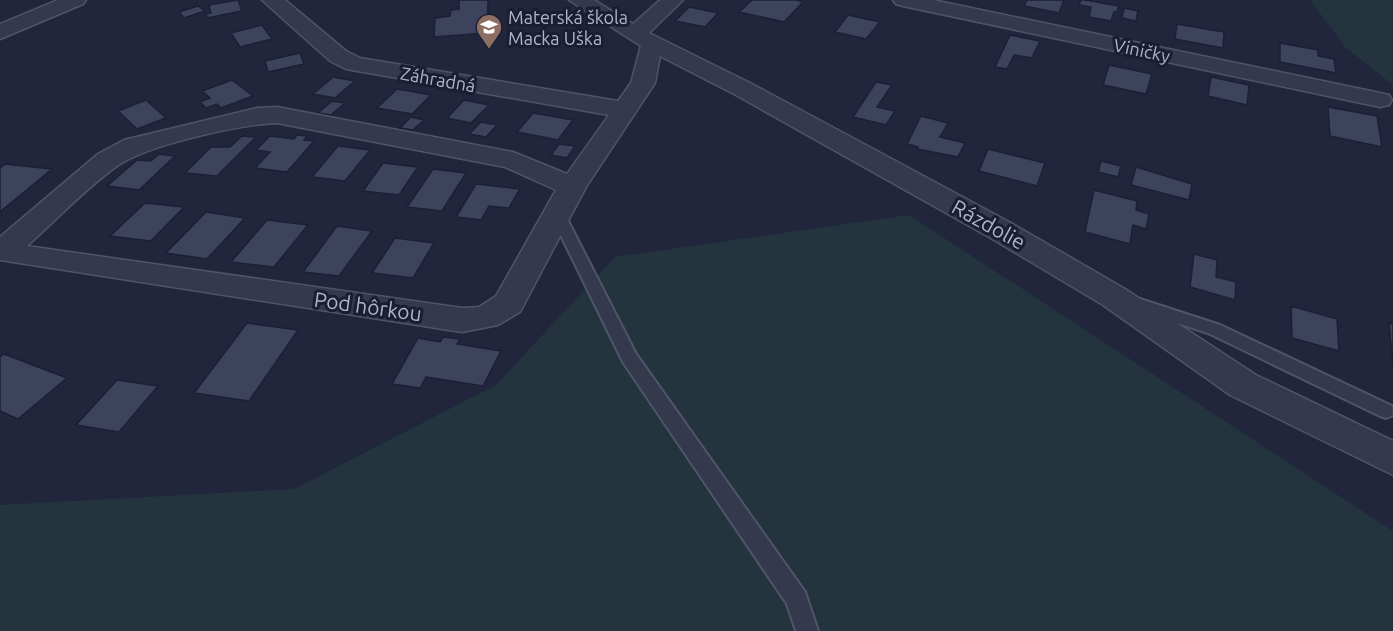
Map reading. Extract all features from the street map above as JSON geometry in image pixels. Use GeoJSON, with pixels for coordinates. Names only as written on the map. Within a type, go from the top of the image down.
{"type":"FeatureCollection","features":[{"type":"Feature","properties":{"kind":"street","name":"Záhradná"},"geometry":{"type":"LineString","coordinates":[[272,0],[338,56],[354,64],[625,110]]}},
{"type":"Feature","properties":{"kind":"street","name":"Rázdolie"},"geometry":{"type":"LineString","coordinates":[[579,0],[644,39],[742,89],[1000,230],[1114,297],[1243,385],[1386,454]]}},
{"type":"Feature","properties":{"kind":"street"},"geometry":{"type":"LineString","coordinates":[[644,39],[673,0]]}},
{"type":"Feature","properties":{"kind":"street","name":"Viničky"},"geometry":{"type":"LineString","coordinates":[[903,0],[990,9],[1380,100]]}},
{"type":"Feature","properties":{"kind":"street"},"geometry":{"type":"LineString","coordinates":[[0,32],[72,2]]}},
{"type":"Feature","properties":{"kind":"street","name":"Pod hôrkou"},"geometry":{"type":"LineString","coordinates":[[1,250],[43,259],[462,320],[478,320],[497,314],[508,304],[572,187],[643,83],[648,71],[649,50],[644,39]]}},
{"type":"Feature","properties":{"kind":"street"},"geometry":{"type":"LineString","coordinates":[[1,250],[108,160],[122,151],[133,146],[257,116],[277,115],[513,160],[572,187]]}},
{"type":"Feature","properties":{"kind":"lane"},"geometry":{"type":"LineString","coordinates":[[557,213],[629,357],[797,599],[807,631]]}},
{"type":"Feature","properties":{"kind":"lane"},"geometry":{"type":"LineString","coordinates":[[1114,297],[1214,329],[1386,411]]}},
{"type":"Feature","properties":{"kind":"shaded area"},"geometry":{"type":"Polygon","coordinates":[[[1310,0],[1393,0],[1393,85],[1345,47],[1310,0]]]}},
{"type":"Feature","properties":{"kind":"shaded area"},"geometry":{"type":"Polygon","coordinates":[[[909,215],[1393,531],[1393,631],[0,631],[0,505],[294,489],[496,385],[615,257],[909,215]]]}},
{"type":"Feature","properties":{"kind":"building"},"geometry":{"type":"Polygon","coordinates":[[[238,0],[242,11],[207,18],[206,14],[211,13],[209,5],[238,0]]]}},
{"type":"Feature","properties":{"kind":"building"},"geometry":{"type":"Polygon","coordinates":[[[459,0],[488,0],[487,33],[434,37],[435,18],[450,16],[451,10],[459,9],[459,0]]]}},
{"type":"Feature","properties":{"kind":"building"},"geometry":{"type":"Polygon","coordinates":[[[752,0],[803,2],[784,22],[739,12],[752,0]]]}},
{"type":"Feature","properties":{"kind":"building"},"geometry":{"type":"Polygon","coordinates":[[[1027,0],[1064,0],[1059,13],[1024,6],[1027,0]]]}},
{"type":"Feature","properties":{"kind":"building"},"geometry":{"type":"Polygon","coordinates":[[[1081,0],[1119,6],[1111,21],[1089,17],[1091,7],[1079,5],[1081,0]]]}},
{"type":"Feature","properties":{"kind":"building"},"geometry":{"type":"Polygon","coordinates":[[[198,6],[205,11],[184,18],[179,12],[198,6]]]}},
{"type":"Feature","properties":{"kind":"building"},"geometry":{"type":"Polygon","coordinates":[[[689,7],[718,13],[705,27],[675,21],[689,7]]]}},
{"type":"Feature","properties":{"kind":"building"},"geometry":{"type":"Polygon","coordinates":[[[1124,8],[1138,11],[1136,21],[1122,18],[1124,8]]]}},
{"type":"Feature","properties":{"kind":"building"},"geometry":{"type":"Polygon","coordinates":[[[848,15],[880,22],[866,39],[835,32],[848,15]]]}},
{"type":"Feature","properties":{"kind":"building"},"geometry":{"type":"Polygon","coordinates":[[[1177,24],[1224,32],[1223,48],[1175,39],[1177,24]]]}},
{"type":"Feature","properties":{"kind":"building"},"geometry":{"type":"Polygon","coordinates":[[[262,25],[272,39],[240,47],[231,33],[262,25]]]}},
{"type":"Feature","properties":{"kind":"building"},"geometry":{"type":"Polygon","coordinates":[[[1010,35],[1040,41],[1032,58],[1014,55],[1007,69],[995,67],[1010,35]]]}},
{"type":"Feature","properties":{"kind":"building"},"geometry":{"type":"Polygon","coordinates":[[[1280,43],[1318,50],[1318,56],[1334,59],[1336,73],[1280,62],[1280,43]]]}},
{"type":"Feature","properties":{"kind":"building"},"geometry":{"type":"Polygon","coordinates":[[[300,53],[304,64],[268,72],[265,61],[300,53]]]}},
{"type":"Feature","properties":{"kind":"building"},"geometry":{"type":"Polygon","coordinates":[[[1109,65],[1152,74],[1146,94],[1103,85],[1109,65]]]}},
{"type":"Feature","properties":{"kind":"building"},"geometry":{"type":"Polygon","coordinates":[[[333,77],[355,81],[335,98],[313,94],[333,77]]]}},
{"type":"Feature","properties":{"kind":"building"},"geometry":{"type":"Polygon","coordinates":[[[1211,77],[1249,85],[1247,105],[1208,96],[1211,77]]]}},
{"type":"Feature","properties":{"kind":"building"},"geometry":{"type":"Polygon","coordinates":[[[232,80],[253,96],[221,108],[217,104],[206,108],[200,102],[210,98],[202,91],[232,80]]]}},
{"type":"Feature","properties":{"kind":"building"},"geometry":{"type":"Polygon","coordinates":[[[876,82],[892,85],[877,107],[895,111],[886,125],[853,117],[876,82]]]}},
{"type":"Feature","properties":{"kind":"building"},"geometry":{"type":"Polygon","coordinates":[[[397,89],[431,95],[412,114],[377,108],[397,89]]]}},
{"type":"Feature","properties":{"kind":"building"},"geometry":{"type":"Polygon","coordinates":[[[146,100],[166,118],[137,129],[118,111],[146,100]]]}},
{"type":"Feature","properties":{"kind":"building"},"geometry":{"type":"Polygon","coordinates":[[[464,100],[489,105],[471,123],[447,118],[464,100]]]}},
{"type":"Feature","properties":{"kind":"building"},"geometry":{"type":"Polygon","coordinates":[[[332,101],[345,103],[331,115],[318,113],[332,101]]]}},
{"type":"Feature","properties":{"kind":"building"},"geometry":{"type":"Polygon","coordinates":[[[1328,107],[1377,116],[1382,147],[1330,136],[1328,107]]]}},
{"type":"Feature","properties":{"kind":"building"},"geometry":{"type":"Polygon","coordinates":[[[533,113],[573,120],[558,140],[517,132],[533,113]]]}},
{"type":"Feature","properties":{"kind":"building"},"geometry":{"type":"Polygon","coordinates":[[[921,116],[948,123],[940,137],[965,143],[958,157],[917,149],[918,147],[907,144],[921,116]]]}},
{"type":"Feature","properties":{"kind":"building"},"geometry":{"type":"Polygon","coordinates":[[[411,117],[424,120],[413,130],[400,128],[411,117]]]}},
{"type":"Feature","properties":{"kind":"building"},"geometry":{"type":"Polygon","coordinates":[[[481,122],[497,125],[486,137],[469,134],[481,122]]]}},
{"type":"Feature","properties":{"kind":"building"},"geometry":{"type":"Polygon","coordinates":[[[297,135],[307,136],[304,140],[314,141],[287,172],[255,168],[270,152],[256,150],[270,136],[294,139],[297,135]]]}},
{"type":"Feature","properties":{"kind":"building"},"geometry":{"type":"Polygon","coordinates":[[[242,136],[256,137],[217,176],[185,173],[211,147],[230,147],[242,136]]]}},
{"type":"Feature","properties":{"kind":"building"},"geometry":{"type":"Polygon","coordinates":[[[559,144],[575,146],[567,158],[551,155],[559,144]]]}},
{"type":"Feature","properties":{"kind":"building"},"geometry":{"type":"Polygon","coordinates":[[[338,146],[370,150],[345,181],[312,177],[338,146]]]}},
{"type":"Feature","properties":{"kind":"building"},"geometry":{"type":"Polygon","coordinates":[[[988,149],[1045,163],[1037,186],[979,171],[988,149]]]}},
{"type":"Feature","properties":{"kind":"building"},"geometry":{"type":"Polygon","coordinates":[[[159,154],[175,156],[139,190],[107,186],[137,160],[151,161],[159,154]]]}},
{"type":"Feature","properties":{"kind":"building"},"geometry":{"type":"Polygon","coordinates":[[[1101,161],[1121,166],[1118,177],[1098,172],[1101,161]]]}},
{"type":"Feature","properties":{"kind":"building"},"geometry":{"type":"Polygon","coordinates":[[[383,163],[418,167],[399,195],[363,191],[383,163]]]}},
{"type":"Feature","properties":{"kind":"building"},"geometry":{"type":"Polygon","coordinates":[[[5,164],[52,169],[0,212],[0,168],[5,164]]]}},
{"type":"Feature","properties":{"kind":"building"},"geometry":{"type":"Polygon","coordinates":[[[1136,167],[1192,184],[1189,200],[1131,185],[1136,167]]]}},
{"type":"Feature","properties":{"kind":"building"},"geometry":{"type":"Polygon","coordinates":[[[433,169],[466,173],[442,211],[407,207],[433,169]]]}},
{"type":"Feature","properties":{"kind":"building"},"geometry":{"type":"Polygon","coordinates":[[[476,184],[520,189],[509,208],[489,206],[481,220],[456,217],[476,184]]]}},
{"type":"Feature","properties":{"kind":"building"},"geometry":{"type":"Polygon","coordinates":[[[1094,190],[1137,201],[1136,210],[1149,214],[1146,229],[1133,225],[1130,244],[1085,232],[1094,190]]]}},
{"type":"Feature","properties":{"kind":"building"},"geometry":{"type":"Polygon","coordinates":[[[145,203],[184,207],[151,241],[110,236],[145,203]]]}},
{"type":"Feature","properties":{"kind":"building"},"geometry":{"type":"Polygon","coordinates":[[[206,212],[245,218],[207,259],[166,253],[206,212]]]}},
{"type":"Feature","properties":{"kind":"building"},"geometry":{"type":"Polygon","coordinates":[[[267,220],[308,225],[274,267],[231,262],[267,220]]]}},
{"type":"Feature","properties":{"kind":"building"},"geometry":{"type":"Polygon","coordinates":[[[337,226],[372,231],[339,276],[303,272],[337,226]]]}},
{"type":"Feature","properties":{"kind":"building"},"geometry":{"type":"Polygon","coordinates":[[[395,238],[434,243],[413,278],[372,273],[395,238]]]}},
{"type":"Feature","properties":{"kind":"building"},"geometry":{"type":"Polygon","coordinates":[[[1194,254],[1217,260],[1216,277],[1236,282],[1235,300],[1190,287],[1194,254]]]}},
{"type":"Feature","properties":{"kind":"building"},"geometry":{"type":"Polygon","coordinates":[[[1291,306],[1337,319],[1339,351],[1292,338],[1291,306]]]}},
{"type":"Feature","properties":{"kind":"building"},"geometry":{"type":"Polygon","coordinates":[[[247,323],[298,330],[249,401],[194,393],[247,323]]]}},
{"type":"Feature","properties":{"kind":"building"},"geometry":{"type":"Polygon","coordinates":[[[1389,323],[1393,324],[1393,367],[1389,323]]]}},
{"type":"Feature","properties":{"kind":"building"},"geometry":{"type":"Polygon","coordinates":[[[443,337],[460,339],[457,344],[501,351],[483,386],[426,377],[420,388],[392,384],[418,338],[440,342],[443,337]]]}},
{"type":"Feature","properties":{"kind":"building"},"geometry":{"type":"Polygon","coordinates":[[[4,354],[67,378],[18,419],[0,411],[0,357],[4,354]]]}},
{"type":"Feature","properties":{"kind":"building"},"geometry":{"type":"Polygon","coordinates":[[[117,380],[158,386],[119,432],[76,425],[117,380]]]}},
{"type":"Feature","properties":{"kind":"place","name":"Materská škola Macka Uška"},"geometry":{"type":"Point","coordinates":[489,50]}}]}
